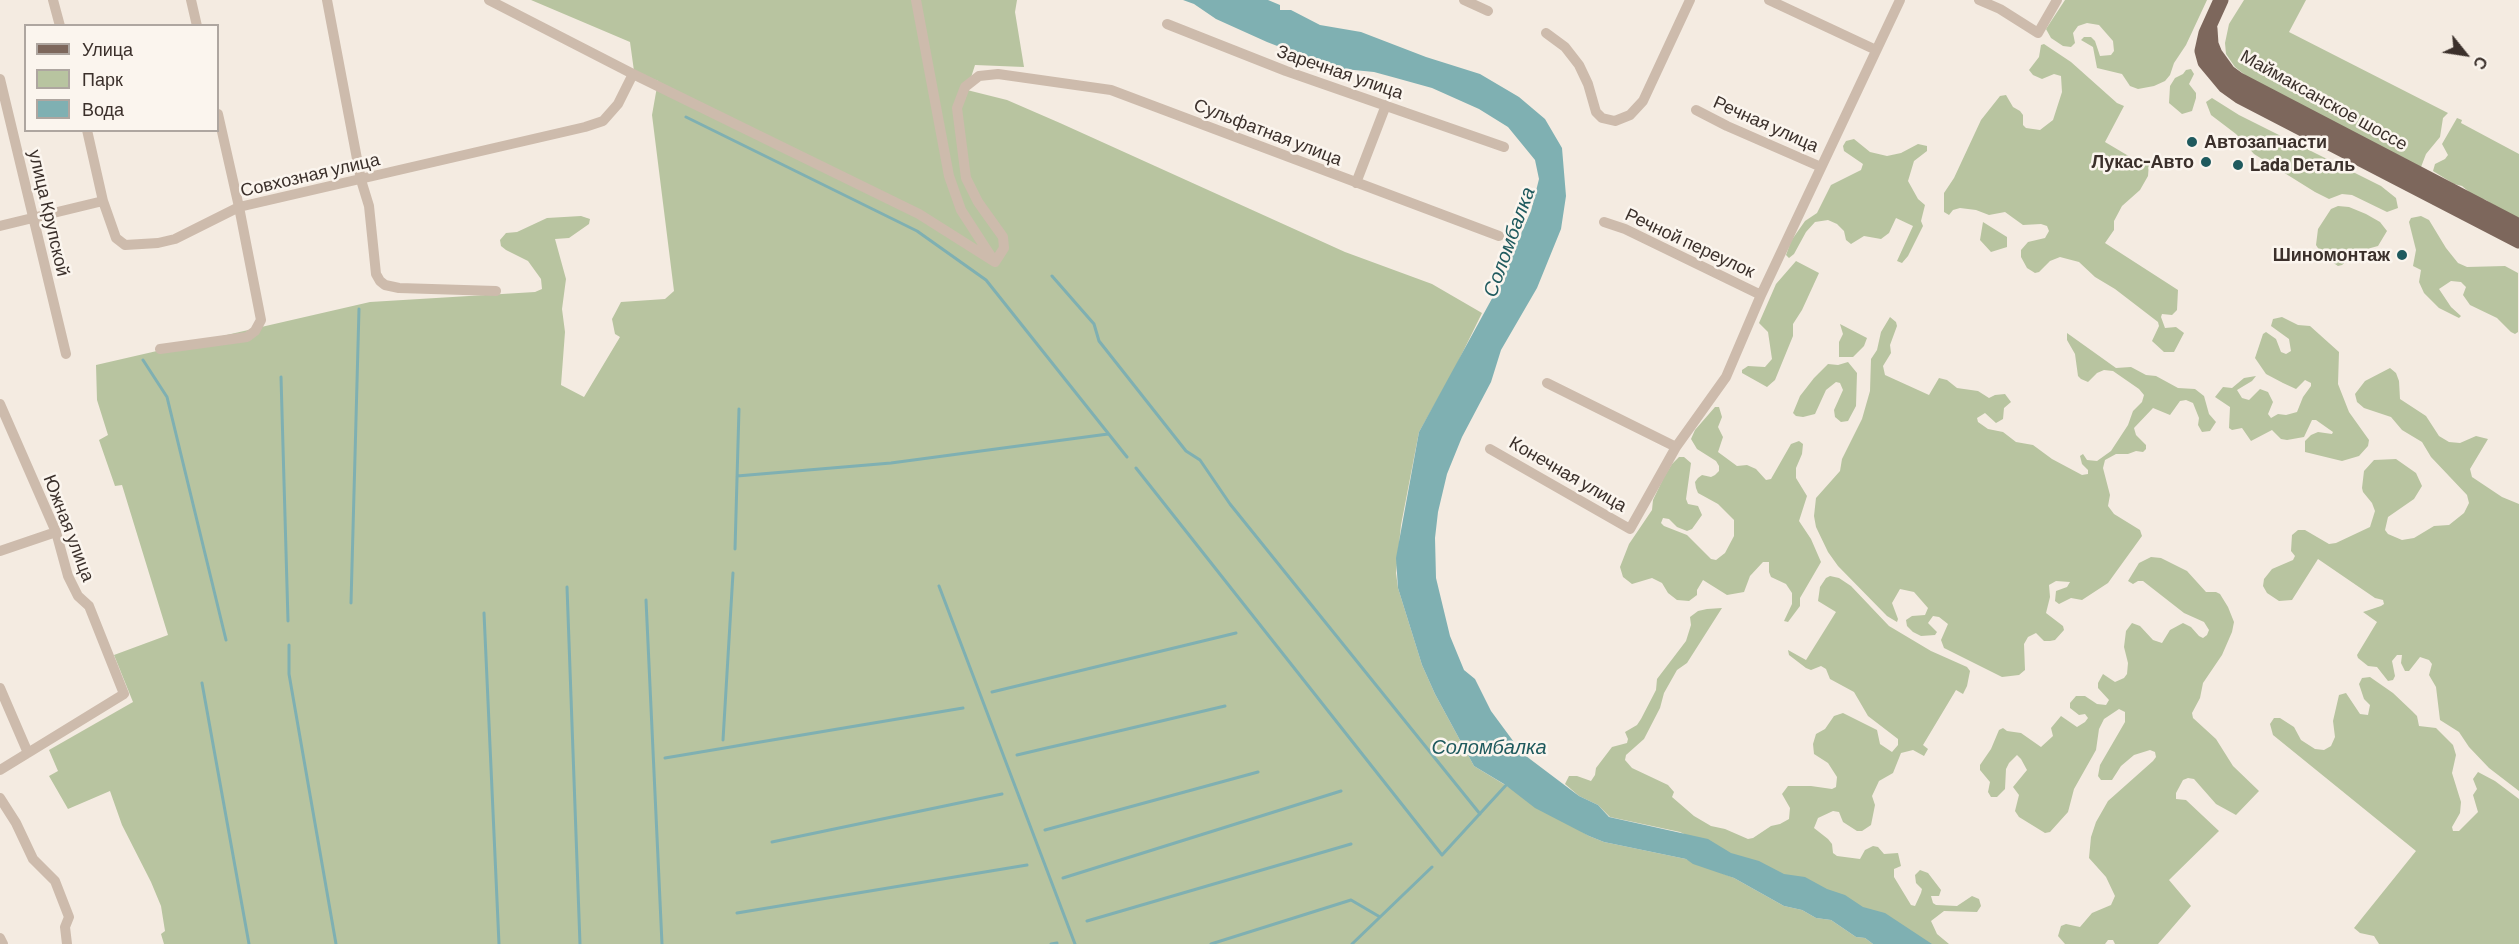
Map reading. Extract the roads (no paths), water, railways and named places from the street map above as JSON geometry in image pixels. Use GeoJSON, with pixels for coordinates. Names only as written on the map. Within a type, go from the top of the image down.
{"type":"FeatureCollection","features":[{"type":"Feature","properties":{"kind":"main road"},"geometry":{"type":"LineString","coordinates":[[2210,23],[2221,0]]}},
{"type":"Feature","properties":{"kind":"main road","name":"Маймаксанское шоссе"},"geometry":{"type":"LineString","coordinates":[[2210,23],[2211,44],[2215,54],[2228,72],[2239,80],[2519,226]]}},
{"type":"Feature","properties":{"kind":"main road","name":"Маймаксанское шоссе"},"geometry":{"type":"LineString","coordinates":[[2210,23],[2202,46],[2202,57],[2219,81],[2229,90],[2519,241]]}},
{"type":"Feature","properties":{"kind":"street"},"geometry":{"type":"LineString","coordinates":[[53,0],[59,24]]}},
{"type":"Feature","properties":{"kind":"street"},"geometry":{"type":"LineString","coordinates":[[191,0],[197,24]]}},
{"type":"Feature","properties":{"kind":"street"},"geometry":{"type":"LineString","coordinates":[[327,0],[369,206],[376,274],[380,281],[385,285],[399,288],[495,291]]}},
{"type":"Feature","properties":{"kind":"street"},"geometry":{"type":"LineString","coordinates":[[489,0],[633,74],[919,214],[994,262]]}},
{"type":"Feature","properties":{"kind":"street"},"geometry":{"type":"LineString","coordinates":[[916,0],[949,176],[961,210],[994,262]]}},
{"type":"Feature","properties":{"kind":"street"},"geometry":{"type":"LineString","coordinates":[[1464,0],[1488,10]]}},
{"type":"Feature","properties":{"kind":"street"},"geometry":{"type":"LineString","coordinates":[[1546,33],[1565,47],[1579,65],[1588,84],[1596,112],[1602,118],[1615,121],[1630,115],[1643,101],[1690,0]]}},
{"type":"Feature","properties":{"kind":"street"},"geometry":{"type":"LineString","coordinates":[[1769,0],[1876,50]]}},
{"type":"Feature","properties":{"kind":"street"},"geometry":{"type":"LineString","coordinates":[[1547,383],[1676,447],[1726,377],[1761,295],[1900,0]]}},
{"type":"Feature","properties":{"kind":"street"},"geometry":{"type":"LineString","coordinates":[[1979,0],[2038,33],[2057,0]]}},
{"type":"Feature","properties":{"kind":"street","name":"Заречная улица"},"geometry":{"type":"LineString","coordinates":[[1167,24],[1286,72],[1504,147]]}},
{"type":"Feature","properties":{"kind":"street","name":"Совхозная улица"},"geometry":{"type":"LineString","coordinates":[[87,132],[103,201],[116,238],[125,244],[149,245],[175,239],[239,207],[362,180],[603,121],[618,104],[633,74]]}},
{"type":"Feature","properties":{"kind":"street","name":"Сульфатная улица"},"geometry":{"type":"LineString","coordinates":[[994,262],[1004,248],[1003,237],[978,202],[966,178],[957,108],[965,87],[979,76],[998,74],[1111,90],[1499,236]]}},
{"type":"Feature","properties":{"kind":"street","name":"улица Крупской"},"geometry":{"type":"LineString","coordinates":[[0,79],[66,354]]}},
{"type":"Feature","properties":{"kind":"street"},"geometry":{"type":"LineString","coordinates":[[1356,183],[1386,105]]}},
{"type":"Feature","properties":{"kind":"street","name":"Речная улица"},"geometry":{"type":"LineString","coordinates":[[1696,110],[1821,167]]}},
{"type":"Feature","properties":{"kind":"street"},"geometry":{"type":"LineString","coordinates":[[160,349],[246,337],[260,326],[261,320],[239,207],[219,118]]}},
{"type":"Feature","properties":{"kind":"street"},"geometry":{"type":"LineString","coordinates":[[0,226],[103,201]]}},
{"type":"Feature","properties":{"kind":"street","name":"Речной переулок"},"geometry":{"type":"LineString","coordinates":[[1604,222],[1625,229],[1761,295]]}},
{"type":"Feature","properties":{"kind":"street","name":"Южная улица"},"geometry":{"type":"LineString","coordinates":[[0,404],[56,532],[68,576],[78,596],[89,606],[124,694],[28,753]]}},
{"type":"Feature","properties":{"kind":"street","name":"Конечная улица"},"geometry":{"type":"LineString","coordinates":[[1490,449],[1630,529],[1676,447]]}},
{"type":"Feature","properties":{"kind":"street"},"geometry":{"type":"LineString","coordinates":[[0,551],[56,532]]}},
{"type":"Feature","properties":{"kind":"street"},"geometry":{"type":"LineString","coordinates":[[0,688],[28,753],[0,770]]}},
{"type":"Feature","properties":{"kind":"street"},"geometry":{"type":"LineString","coordinates":[[0,798],[16,823],[33,859],[55,881],[69,917],[65,927],[67,944]]}},
{"type":"Feature","properties":{"kind":"street"},"geometry":{"type":"LineString","coordinates":[[0,938],[3,944]]}},
{"type":"Feature","properties":{"kind":"water","name":"Соломбалка"},"geometry":{"type":"Polygon","coordinates":[[[1183,0],[1268,0],[1280,5],[1280,10],[1291,10],[1320,25],[1361,32],[1426,57],[1480,74],[1519,97],[1545,119],[1562,148],[1566,196],[1561,229],[1537,288],[1501,350],[1491,382],[1462,437],[1447,474],[1438,512],[1435,538],[1436,578],[1450,636],[1464,670],[1475,679],[1491,711],[1522,753],[1579,796],[1598,805],[1609,817],[1708,839],[1731,853],[1759,861],[1784,874],[1805,877],[1827,889],[1845,895],[1863,907],[1885,913],[1932,944],[1873,944],[1865,938],[1856,937],[1831,920],[1816,918],[1802,910],[1784,906],[1734,878],[1693,864],[1686,859],[1604,842],[1535,808],[1504,784],[1474,766],[1422,665],[1398,588],[1396,558],[1419,432],[1495,293],[1531,211],[1539,179],[1535,160],[1508,127],[1479,109],[1432,88],[1374,72],[1334,68],[1267,42],[1216,19],[1194,4],[1183,0]]]}},
{"type":"Feature","properties":{"kind":"waterway"},"geometry":{"type":"LineString","coordinates":[[686,117],[917,231],[986,280],[1127,457]]}},
{"type":"Feature","properties":{"kind":"waterway"},"geometry":{"type":"LineString","coordinates":[[1052,276],[1094,324],[1099,341],[1186,451],[1200,460],[1230,504],[1480,814]]}},
{"type":"Feature","properties":{"kind":"waterway"},"geometry":{"type":"LineString","coordinates":[[351,603],[359,309]]}},
{"type":"Feature","properties":{"kind":"waterway"},"geometry":{"type":"LineString","coordinates":[[143,360],[167,397],[226,640]]}},
{"type":"Feature","properties":{"kind":"waterway"},"geometry":{"type":"LineString","coordinates":[[281,377],[288,621]]}},
{"type":"Feature","properties":{"kind":"waterway"},"geometry":{"type":"LineString","coordinates":[[735,549],[739,409]]}},
{"type":"Feature","properties":{"kind":"waterway"},"geometry":{"type":"LineString","coordinates":[[737,476],[891,463],[1108,434]]}},
{"type":"Feature","properties":{"kind":"waterway"},"geometry":{"type":"LineString","coordinates":[[1136,468],[1442,855],[1508,783]]}},
{"type":"Feature","properties":{"kind":"waterway"},"geometry":{"type":"LineString","coordinates":[[723,740],[733,573]]}},
{"type":"Feature","properties":{"kind":"waterway"},"geometry":{"type":"LineString","coordinates":[[939,586],[1075,944]]}},
{"type":"Feature","properties":{"kind":"waterway"},"geometry":{"type":"LineString","coordinates":[[567,587],[580,944]]}},
{"type":"Feature","properties":{"kind":"waterway"},"geometry":{"type":"LineString","coordinates":[[646,600],[662,944]]}},
{"type":"Feature","properties":{"kind":"waterway"},"geometry":{"type":"LineString","coordinates":[[484,613],[499,944]]}},
{"type":"Feature","properties":{"kind":"waterway"},"geometry":{"type":"LineString","coordinates":[[992,692],[1236,633]]}},
{"type":"Feature","properties":{"kind":"waterway"},"geometry":{"type":"LineString","coordinates":[[289,645],[289,674],[336,944]]}},
{"type":"Feature","properties":{"kind":"waterway"},"geometry":{"type":"LineString","coordinates":[[202,683],[249,944]]}},
{"type":"Feature","properties":{"kind":"waterway"},"geometry":{"type":"LineString","coordinates":[[1017,755],[1225,706]]}},
{"type":"Feature","properties":{"kind":"waterway"},"geometry":{"type":"LineString","coordinates":[[665,758],[963,708]]}},
{"type":"Feature","properties":{"kind":"waterway"},"geometry":{"type":"LineString","coordinates":[[1045,830],[1258,772]]}},
{"type":"Feature","properties":{"kind":"waterway"},"geometry":{"type":"LineString","coordinates":[[1063,878],[1341,791]]}},
{"type":"Feature","properties":{"kind":"waterway"},"geometry":{"type":"LineString","coordinates":[[772,842],[1002,794]]}},
{"type":"Feature","properties":{"kind":"waterway"},"geometry":{"type":"LineString","coordinates":[[1087,921],[1351,844]]}},
{"type":"Feature","properties":{"kind":"waterway"},"geometry":{"type":"LineString","coordinates":[[737,913],[1027,865]]}},
{"type":"Feature","properties":{"kind":"waterway"},"geometry":{"type":"LineString","coordinates":[[1352,944],[1432,867]]}},
{"type":"Feature","properties":{"kind":"waterway"},"geometry":{"type":"LineString","coordinates":[[1211,944],[1351,900],[1380,917]]}},
{"type":"Feature","properties":{"kind":"waterway"},"geometry":{"type":"LineString","coordinates":[[1051,944],[1057,943]]}},
{"type":"Feature","properties":{"kind":"place","name":"Автозапчасти"},"geometry":{"type":"Point","coordinates":[2192,142]}},
{"type":"Feature","properties":{"kind":"place","name":"Лукас-Авто"},"geometry":{"type":"Point","coordinates":[2206,162]}},
{"type":"Feature","properties":{"kind":"place","name":"Lada Dеталь"},"geometry":{"type":"Point","coordinates":[2238,165]}},
{"type":"Feature","properties":{"kind":"place","name":"Шиномонтаж"},"geometry":{"type":"Point","coordinates":[2402,255]}}]}
